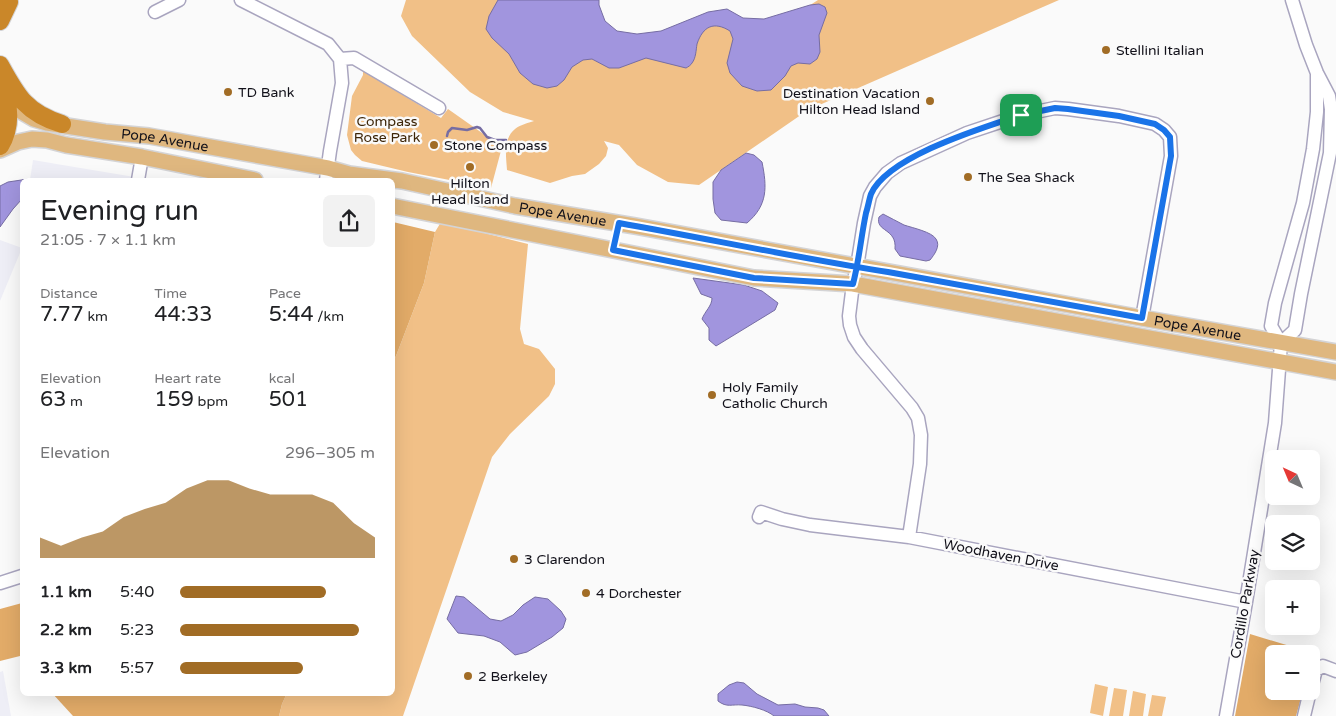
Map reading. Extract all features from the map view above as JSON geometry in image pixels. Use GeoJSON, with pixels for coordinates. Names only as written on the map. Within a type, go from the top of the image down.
{"type":"FeatureCollection","features":[{"type":"Feature","properties":{"kind":"highway"},"geometry":{"type":"LineString","coordinates":[[0,20],[6,6]]}},
{"type":"Feature","properties":{"kind":"highway"},"geometry":{"type":"LineString","coordinates":[[0,65],[26,105],[38,115],[62,124]]}},
{"type":"Feature","properties":{"kind":"highway"},"geometry":{"type":"LineString","coordinates":[[0,146],[8,124],[8,106],[3,90]]}},
{"type":"Feature","properties":{"kind":"main road","name":"Pope Avenue"},"geometry":{"type":"LineString","coordinates":[[3,90],[22,112],[34,119],[105,132],[149,136],[327,174],[349,174],[379,178]]}},
{"type":"Feature","properties":{"kind":"main road","name":"Pope Avenue"},"geometry":{"type":"LineString","coordinates":[[0,150],[18,142],[47,140],[245,178]]}},
{"type":"Feature","properties":{"kind":"main road"},"geometry":{"type":"LineString","coordinates":[[0,162],[17,152],[37,147],[66,145]]}},
{"type":"Feature","properties":{"kind":"main road","name":"Pope Avenue"},"geometry":{"type":"LineString","coordinates":[[395,180],[516,206],[1336,352]]}},
{"type":"Feature","properties":{"kind":"main road","name":"Pope Avenue"},"geometry":{"type":"LineString","coordinates":[[395,207],[754,278],[853,284],[1336,372]]}},
{"type":"Feature","properties":{"kind":"main road"},"geometry":{"type":"LineString","coordinates":[[613,250],[619,223]]}},
{"type":"Feature","properties":{"kind":"street"},"geometry":{"type":"LineString","coordinates":[[155,12],[179,0]]}},
{"type":"Feature","properties":{"kind":"street"},"geometry":{"type":"LineString","coordinates":[[242,0],[328,44],[340,59],[342,83],[327,174]]}},
{"type":"Feature","properties":{"kind":"street","name":"Cordillo Parkway"},"geometry":{"type":"LineString","coordinates":[[1281,343],[1296,330],[1301,294],[1330,153],[1331,110],[1329,96],[1317,72],[1292,0]]}},
{"type":"Feature","properties":{"kind":"street"},"geometry":{"type":"LineString","coordinates":[[340,59],[354,58],[439,108]]}},
{"type":"Feature","properties":{"kind":"street","name":"Cordillo Parkway"},"geometry":{"type":"LineString","coordinates":[[1226,716],[1275,422],[1281,343],[1271,326],[1275,303],[1303,203],[1314,149],[1317,112],[1317,72]]}},
{"type":"Feature","properties":{"kind":"street"},"geometry":{"type":"LineString","coordinates":[[909,537],[920,464],[921,435],[918,418],[912,408],[862,349],[854,337],[849,316],[853,284],[858,267],[870,196],[887,173],[901,163],[967,133],[1038,111],[1055,108],[1068,109],[1119,116],[1155,124],[1170,137],[1171,156],[1142,318]]}},
{"type":"Feature","properties":{"kind":"street"},"geometry":{"type":"LineString","coordinates":[[138,178],[142,158]]}},
{"type":"Feature","properties":{"kind":"street","name":"Woodhaven Drive"},"geometry":{"type":"LineString","coordinates":[[759,517],[761,512],[810,525],[909,537],[1246,602]]}},
{"type":"Feature","properties":{"kind":"street"},"geometry":{"type":"LineString","coordinates":[[0,583],[20,577]]}},
{"type":"Feature","properties":{"kind":"street"},"geometry":{"type":"LineString","coordinates":[[1320,668],[1323,666],[1336,671]]}},
{"type":"Feature","properties":{"kind":"street"},"geometry":{"type":"LineString","coordinates":[[1304,716],[1308,700]]}},
{"type":"Feature","properties":{"kind":"shaded area"},"geometry":{"type":"Polygon","coordinates":[[[498,0],[599,0],[605,21],[617,31],[637,34],[661,31],[708,12],[727,9],[743,18],[764,19],[819,4],[825,7],[827,13],[819,35],[820,52],[817,59],[810,64],[798,63],[791,66],[785,76],[771,90],[757,91],[742,86],[730,73],[727,63],[733,39],[730,31],[719,26],[710,27],[702,33],[693,61],[686,68],[646,58],[619,68],[609,68],[592,59],[583,60],[572,67],[564,80],[557,86],[547,88],[533,84],[520,73],[509,54],[492,38],[486,29],[489,16],[498,0]]]}},
{"type":"Feature","properties":{"kind":"shaded area"},"geometry":{"type":"Polygon","coordinates":[[[746,153],[754,155],[762,162],[765,188],[762,202],[754,216],[747,223],[721,220],[715,213],[713,182],[721,170],[746,153]]]}},
{"type":"Feature","properties":{"kind":"shaded area"},"geometry":{"type":"Polygon","coordinates":[[[33,160],[140,178],[30,178],[33,160]]]}},
{"type":"Feature","properties":{"kind":"shaded area"},"geometry":{"type":"Polygon","coordinates":[[[20,180],[20,201],[0,227],[0,186],[8,182],[20,180]]]}},
{"type":"Feature","properties":{"kind":"shaded area"},"geometry":{"type":"Polygon","coordinates":[[[883,214],[904,225],[931,234],[936,239],[938,245],[930,260],[926,261],[900,256],[895,249],[893,237],[880,225],[879,217],[883,214]]]}},
{"type":"Feature","properties":{"kind":"shaded area"},"geometry":{"type":"Polygon","coordinates":[[[395,222],[435,232],[424,283],[395,358],[395,222]]]}},
{"type":"Feature","properties":{"kind":"shaded area"},"geometry":{"type":"Polygon","coordinates":[[[0,240],[20,247],[20,253],[0,301],[0,240]]]}},
{"type":"Feature","properties":{"kind":"shaded area"},"geometry":{"type":"Polygon","coordinates":[[[693,278],[744,285],[762,291],[778,303],[775,310],[716,346],[709,340],[709,328],[702,319],[711,304],[712,298],[701,294],[693,278]]]}},
{"type":"Feature","properties":{"kind":"shaded area"},"geometry":{"type":"Polygon","coordinates":[[[456,596],[464,597],[490,619],[501,621],[513,615],[535,597],[548,599],[561,611],[566,619],[563,628],[552,637],[527,652],[515,655],[500,642],[484,636],[458,633],[447,619],[456,596]]]}},
{"type":"Feature","properties":{"kind":"shaded area"},"geometry":{"type":"Polygon","coordinates":[[[20,604],[20,656],[0,661],[0,609],[20,604]]]}},
{"type":"Feature","properties":{"kind":"shaded area"},"geometry":{"type":"Polygon","coordinates":[[[1250,634],[1286,645],[1265,645],[1265,700],[1300,700],[1296,716],[1235,716],[1250,634]]]}},
{"type":"Feature","properties":{"kind":"shaded area"},"geometry":{"type":"Polygon","coordinates":[[[3,671],[11,716],[0,716],[0,672],[3,671]]]}},
{"type":"Feature","properties":{"kind":"shaded area"},"geometry":{"type":"Polygon","coordinates":[[[737,682],[744,683],[757,694],[778,705],[795,704],[818,708],[824,710],[829,716],[774,716],[755,707],[727,705],[718,701],[718,694],[729,685],[737,682]]]}},
{"type":"Feature","properties":{"kind":"shaded area"},"geometry":{"type":"Polygon","coordinates":[[[55,696],[286,696],[279,716],[73,716],[55,696]]]}},
{"type":"Feature","properties":{"kind":"green space"},"geometry":{"type":"Polygon","coordinates":[[[406,0],[555,0],[610,51],[715,15],[761,37],[818,0],[1059,0],[808,110],[699,185],[668,182],[637,165],[619,145],[604,141],[608,148],[606,156],[599,164],[585,174],[550,183],[507,170],[506,148],[511,133],[524,124],[534,121],[503,112],[470,92],[412,36],[401,16],[406,0]]]}},
{"type":"Feature","properties":{"kind":"green space","name":"Compass Rose Park"},"geometry":{"type":"Polygon","coordinates":[[[363,71],[441,118],[448,109],[502,147],[491,188],[362,161],[355,155],[351,150],[347,135],[352,96],[363,75],[363,71]]]}},
{"type":"Feature","properties":{"kind":"green space"},"geometry":{"type":"Polygon","coordinates":[[[441,222],[528,244],[520,329],[524,344],[539,349],[555,369],[555,384],[549,396],[510,434],[492,457],[403,716],[279,716],[286,696],[395,696],[395,358],[424,283],[435,232],[441,222]]]}},
{"type":"Feature","properties":{"kind":"green space"},"geometry":{"type":"Polygon","coordinates":[[[1095,684],[1108,687],[1103,716],[1090,713],[1095,684]]]}},
{"type":"Feature","properties":{"kind":"green space"},"geometry":{"type":"Polygon","coordinates":[[[1114,688],[1127,690],[1123,716],[1109,716],[1114,688]]]}},
{"type":"Feature","properties":{"kind":"green space"},"geometry":{"type":"Polygon","coordinates":[[[1133,691],[1146,694],[1143,716],[1129,716],[1133,691]]]}},
{"type":"Feature","properties":{"kind":"green space"},"geometry":{"type":"Polygon","coordinates":[[[1152,695],[1166,697],[1162,716],[1148,716],[1152,695]]]}},
{"type":"Feature","properties":{"kind":"waterway"},"geometry":{"type":"LineString","coordinates":[[447,136],[452,128],[467,130],[477,127],[487,137],[495,140],[506,140]]}},
{"type":"Feature","properties":{"kind":"place","name":"Stellini Italian"},"geometry":{"type":"Point","coordinates":[1106,50]}},
{"type":"Feature","properties":{"kind":"place","name":"TD Bank"},"geometry":{"type":"Point","coordinates":[228,92]}},
{"type":"Feature","properties":{"kind":"place","name":"Destination Vacation Hilton Head Island"},"geometry":{"type":"Point","coordinates":[930,101]}},
{"type":"Feature","properties":{"kind":"place","name":"Stone Compass"},"geometry":{"type":"Point","coordinates":[434,145]}},
{"type":"Feature","properties":{"kind":"place","name":"Hilton Head Island"},"geometry":{"type":"Point","coordinates":[470,167]}},
{"type":"Feature","properties":{"kind":"place","name":"The Sea Shack"},"geometry":{"type":"Point","coordinates":[968,177]}},
{"type":"Feature","properties":{"kind":"place","name":"Holy Family Catholic Church"},"geometry":{"type":"Point","coordinates":[712,395]}},
{"type":"Feature","properties":{"kind":"place","name":"3 Clarendon"},"geometry":{"type":"Point","coordinates":[514,559]}},
{"type":"Feature","properties":{"kind":"place","name":"4 Dorchester"},"geometry":{"type":"Point","coordinates":[586,593]}},
{"type":"Feature","properties":{"kind":"place","name":"2 Berkeley"},"geometry":{"type":"Point","coordinates":[468,676]}},
{"type":"Feature","properties":{"kind":"route"},"geometry":{"type":"LineString","coordinates":[[1021,115],[967,133],[921,153],[901,163],[887,173],[870,196],[858,267],[853,284],[754,278],[613,250],[619,223],[758,249],[858,267],[888,272],[1142,318],[1171,156],[1170,137],[1155,124],[1119,116],[1055,108],[1021,115]]}}]}
